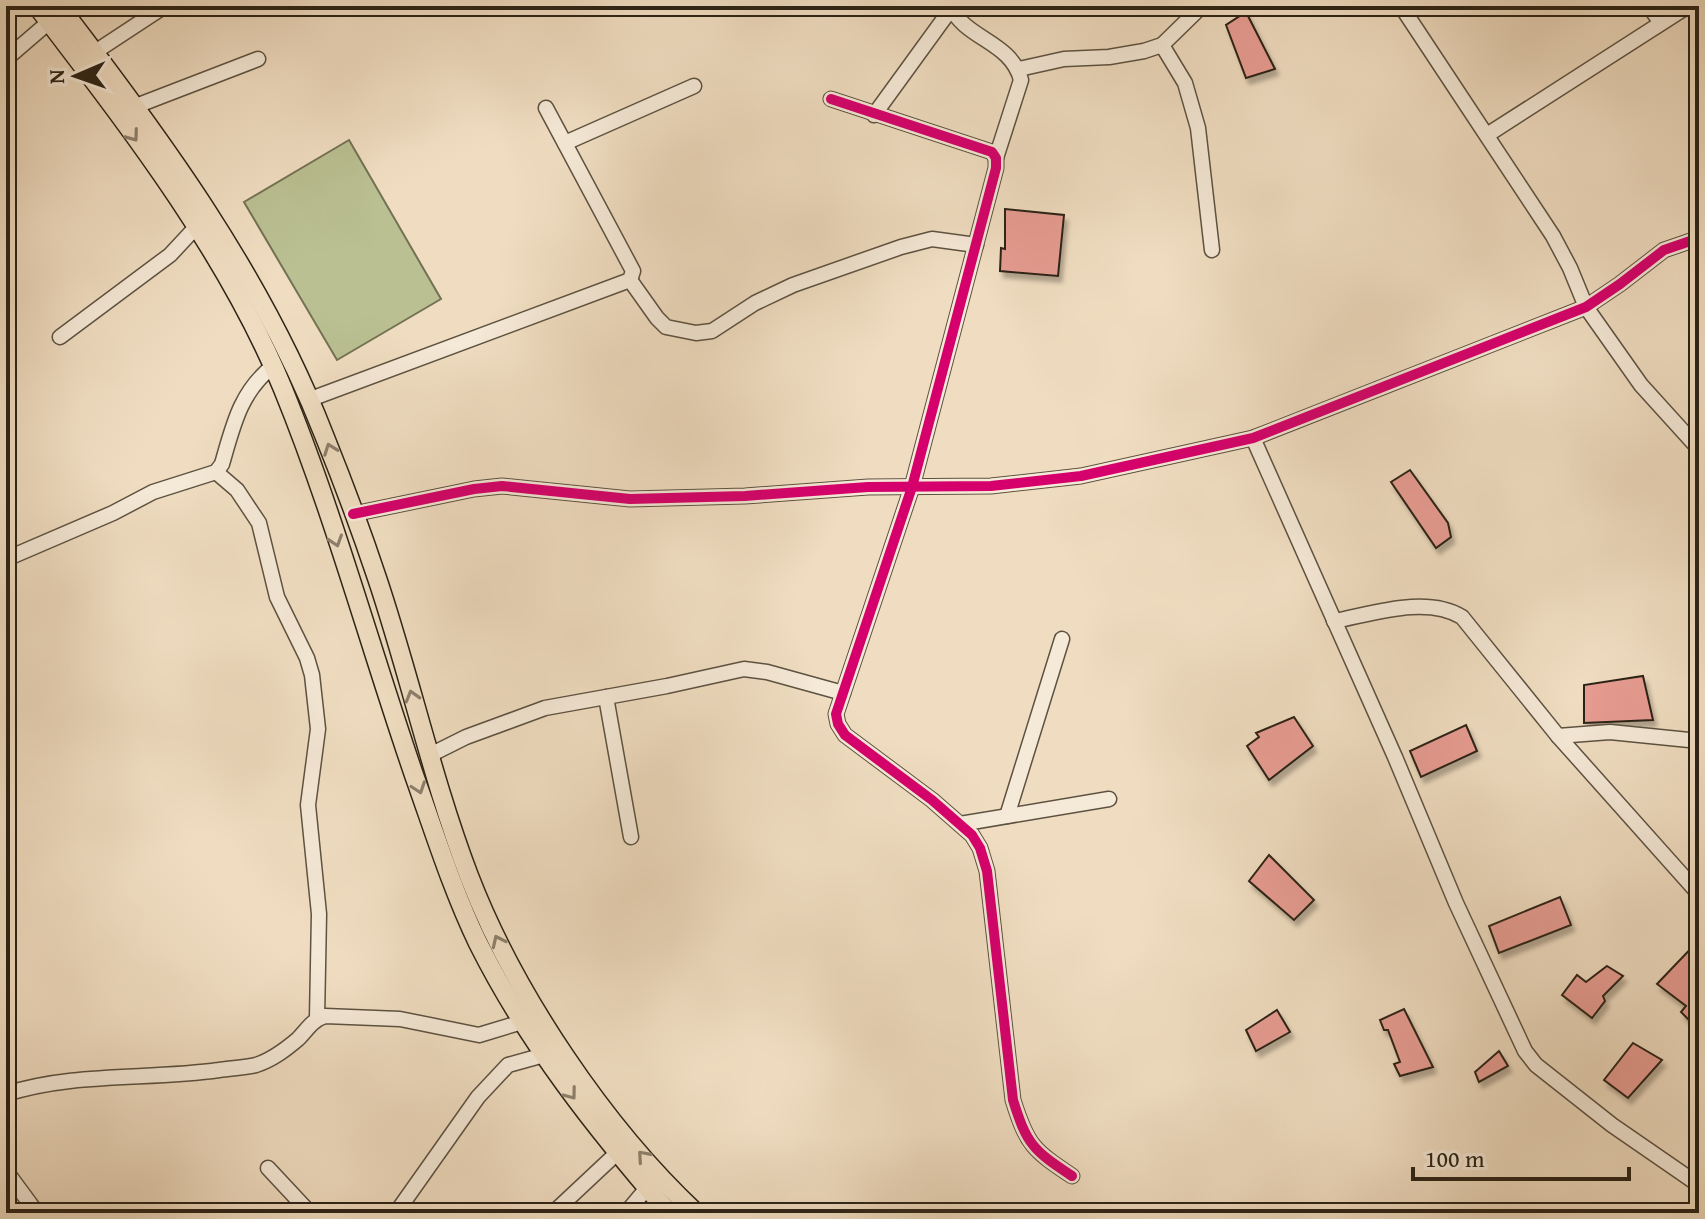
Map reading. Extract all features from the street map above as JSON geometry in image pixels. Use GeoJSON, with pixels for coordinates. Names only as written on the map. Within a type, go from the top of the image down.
{"type":"FeatureCollection","features":[{"type":"Feature","properties":{"kind":"main road"},"geometry":{"type":"LineString","coordinates":[[37,6],[54,14],[95,52],[136,106],[228,241],[264,304],[323,431],[378,579],[470,877],[498,942],[531,1004],[627,1139],[696,1213]]}},
{"type":"Feature","properties":{"kind":"main road"},"geometry":{"type":"LineString","coordinates":[[54,14],[197,226],[232,285],[273,366],[319,489],[450,877],[478,942],[522,1022],[567,1091],[669,1213]]}},
{"type":"Feature","properties":{"kind":"street"},"geometry":{"type":"LineString","coordinates":[[95,52],[165,6]]}},
{"type":"Feature","properties":{"kind":"street"},"geometry":{"type":"LineString","coordinates":[[1019,69],[1064,59],[1109,57],[1162,45],[1202,6]]}},
{"type":"Feature","properties":{"kind":"street"},"geometry":{"type":"LineString","coordinates":[[1401,6],[1553,236],[1586,307],[1641,385],[1699,449]]}},
{"type":"Feature","properties":{"kind":"street"},"geometry":{"type":"LineString","coordinates":[[1649,6],[1661,23]]}},
{"type":"Feature","properties":{"kind":"street"},"geometry":{"type":"LineString","coordinates":[[1487,135],[1688,6]]}},
{"type":"Feature","properties":{"kind":"street"},"geometry":{"type":"LineString","coordinates":[[874,115],[951,8],[965,27],[1007,52],[1019,69],[1021,80],[996,158],[996,168],[912,487],[836,714],[845,735],[932,800],[972,835],[980,848],[987,871],[1013,1100],[1024,1136],[1040,1155],[1072,1176]]}},
{"type":"Feature","properties":{"kind":"street"},"geometry":{"type":"LineString","coordinates":[[6,59],[54,14]]}},
{"type":"Feature","properties":{"kind":"street"},"geometry":{"type":"LineString","coordinates":[[1162,45],[1185,83],[1198,128],[1212,250]]}},
{"type":"Feature","properties":{"kind":"street"},"geometry":{"type":"LineString","coordinates":[[136,106],[258,59]]}},
{"type":"Feature","properties":{"kind":"street"},"geometry":{"type":"LineString","coordinates":[[565,143],[694,86]]}},
{"type":"Feature","properties":{"kind":"street"},"geometry":{"type":"LineString","coordinates":[[831,99],[992,152],[996,158]]}},
{"type":"Feature","properties":{"kind":"street"},"geometry":{"type":"LineString","coordinates":[[546,108],[633,271],[630,280]]}},
{"type":"Feature","properties":{"kind":"street"},"geometry":{"type":"LineString","coordinates":[[60,337],[170,255],[197,226]]}},
{"type":"Feature","properties":{"kind":"street"},"geometry":{"type":"LineString","coordinates":[[353,514],[502,486],[630,499],[745,496],[868,487],[991,486],[1081,476],[1253,438],[1586,307],[1664,250],[1699,238]]}},
{"type":"Feature","properties":{"kind":"street"},"geometry":{"type":"LineString","coordinates":[[630,280],[666,327],[696,333],[712,331],[755,303],[793,285],[901,247],[932,239],[976,245]]}},
{"type":"Feature","properties":{"kind":"street"},"geometry":{"type":"LineString","coordinates":[[308,400],[630,280]]}},
{"type":"Feature","properties":{"kind":"street"},"geometry":{"type":"LineString","coordinates":[[6,559],[113,513],[153,492],[216,472],[222,464],[239,406],[251,386],[273,366]]}},
{"type":"Feature","properties":{"kind":"street"},"geometry":{"type":"LineString","coordinates":[[1253,438],[1395,757],[1456,903],[1525,1051],[1536,1065],[1612,1125],[1699,1185]]}},
{"type":"Feature","properties":{"kind":"street"},"geometry":{"type":"LineString","coordinates":[[6,1094],[27,1087],[116,1078],[192,1075],[255,1065],[274,1057],[300,1037],[317,1018],[319,914],[308,805],[318,729],[312,675],[277,597],[259,523],[237,490],[216,472]]}},
{"type":"Feature","properties":{"kind":"street"},"geometry":{"type":"LineString","coordinates":[[1334,621],[1407,608],[1450,610],[1462,617],[1558,736],[1699,894]]}},
{"type":"Feature","properties":{"kind":"street"},"geometry":{"type":"LineString","coordinates":[[1007,816],[1062,639]]}},
{"type":"Feature","properties":{"kind":"street"},"geometry":{"type":"LineString","coordinates":[[430,755],[466,737],[545,708],[744,669],[767,672],[843,693]]}},
{"type":"Feature","properties":{"kind":"street"},"geometry":{"type":"LineString","coordinates":[[606,697],[631,837]]}},
{"type":"Feature","properties":{"kind":"street"},"geometry":{"type":"LineString","coordinates":[[1558,736],[1610,732],[1699,741]]}},
{"type":"Feature","properties":{"kind":"street"},"geometry":{"type":"LineString","coordinates":[[960,824],[1109,799]]}},
{"type":"Feature","properties":{"kind":"street"},"geometry":{"type":"LineString","coordinates":[[317,1018],[400,1019],[479,1035],[522,1022]]}},
{"type":"Feature","properties":{"kind":"street"},"geometry":{"type":"LineString","coordinates":[[396,1213],[478,1097],[508,1065],[544,1055]]}},
{"type":"Feature","properties":{"kind":"street"},"geometry":{"type":"LineString","coordinates":[[553,1213],[617,1153]]}},
{"type":"Feature","properties":{"kind":"street"},"geometry":{"type":"LineString","coordinates":[[268,1168],[310,1213]]}},
{"type":"Feature","properties":{"kind":"street"},"geometry":{"type":"LineString","coordinates":[[6,1171],[37,1213]]}},
{"type":"Feature","properties":{"kind":"street"},"geometry":{"type":"LineString","coordinates":[[626,1213],[647,1188]]}},
{"type":"Feature","properties":{"kind":"green space"},"geometry":{"type":"Polygon","coordinates":[[[349,140],[441,299],[337,360],[244,202],[349,140]]]}},
{"type":"Feature","properties":{"kind":"building"},"geometry":{"type":"Polygon","coordinates":[[[1246,12],[1275,69],[1246,78],[1226,25],[1246,12]]]}},
{"type":"Feature","properties":{"kind":"building"},"geometry":{"type":"Polygon","coordinates":[[[1005,209],[1064,215],[1058,276],[1000,271],[1001,248],[1005,249],[1005,209]]]}},
{"type":"Feature","properties":{"kind":"building"},"geometry":{"type":"Polygon","coordinates":[[[1410,470],[1448,523],[1451,537],[1436,548],[1391,482],[1410,470]]]}},
{"type":"Feature","properties":{"kind":"building"},"geometry":{"type":"Polygon","coordinates":[[[1643,676],[1653,720],[1584,723],[1584,685],[1643,676]]]}},
{"type":"Feature","properties":{"kind":"building"},"geometry":{"type":"Polygon","coordinates":[[[1294,717],[1313,746],[1269,780],[1247,746],[1259,737],[1256,733],[1294,717]]]}},
{"type":"Feature","properties":{"kind":"building"},"geometry":{"type":"Polygon","coordinates":[[[1466,725],[1477,751],[1421,777],[1410,751],[1466,725]]]}},
{"type":"Feature","properties":{"kind":"building"},"geometry":{"type":"Polygon","coordinates":[[[1269,855],[1314,900],[1294,920],[1249,881],[1269,855]]]}},
{"type":"Feature","properties":{"kind":"building"},"geometry":{"type":"Polygon","coordinates":[[[1560,897],[1571,925],[1499,953],[1489,926],[1560,897]]]}},
{"type":"Feature","properties":{"kind":"building"},"geometry":{"type":"Polygon","coordinates":[[[1699,940],[1699,1030],[1681,1012],[1686,1006],[1657,984],[1699,940]]]}},
{"type":"Feature","properties":{"kind":"building"},"geometry":{"type":"Polygon","coordinates":[[[1607,966],[1623,976],[1603,996],[1605,1001],[1592,1018],[1562,995],[1577,975],[1586,982],[1607,966]]]}},
{"type":"Feature","properties":{"kind":"building"},"geometry":{"type":"Polygon","coordinates":[[[1404,1009],[1433,1067],[1400,1076],[1394,1064],[1400,1062],[1388,1030],[1384,1030],[1380,1020],[1404,1009]]]}},
{"type":"Feature","properties":{"kind":"building"},"geometry":{"type":"Polygon","coordinates":[[[1277,1010],[1290,1032],[1256,1051],[1246,1030],[1277,1010]]]}},
{"type":"Feature","properties":{"kind":"building"},"geometry":{"type":"Polygon","coordinates":[[[1633,1043],[1662,1060],[1628,1098],[1604,1080],[1633,1043]]]}},
{"type":"Feature","properties":{"kind":"building"},"geometry":{"type":"Polygon","coordinates":[[[1499,1051],[1508,1066],[1479,1082],[1475,1072],[1499,1051]]]}},
{"type":"Feature","properties":{"kind":"cycle path"},"geometry":{"type":"LineString","coordinates":[[831,99],[992,152],[996,158],[996,168],[912,487],[836,714],[845,735],[932,800],[972,835],[980,848],[987,871],[1013,1100],[1033,1145],[1072,1176]]}},
{"type":"Feature","properties":{"kind":"cycle path"},"geometry":{"type":"LineString","coordinates":[[353,514],[502,486],[630,499],[745,496],[868,487],[991,486],[1081,476],[1253,438],[1586,307],[1664,250],[1699,238]]}}]}
